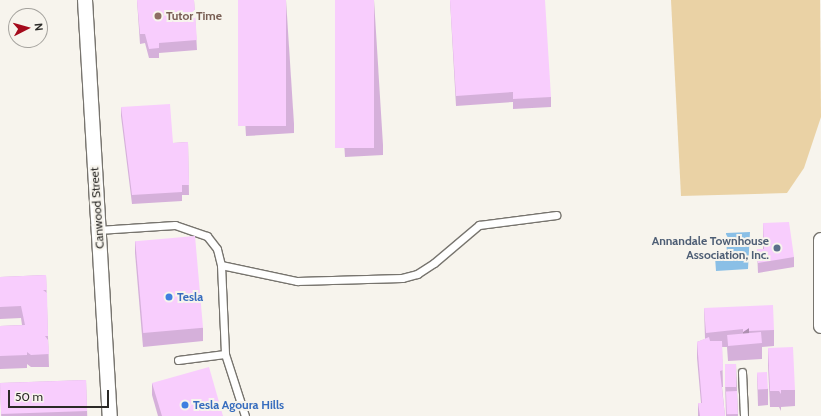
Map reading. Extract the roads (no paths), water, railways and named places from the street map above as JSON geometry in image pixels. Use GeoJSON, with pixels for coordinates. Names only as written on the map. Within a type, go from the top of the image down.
{"type":"FeatureCollection","features":[{"type":"Feature","properties":{"kind":"street","name":"Canwood Street"},"geometry":{"type":"LineString","coordinates":[[85,0],[110,416]]}},
{"type":"Feature","properties":{"kind":"street"},"geometry":{"type":"LineString","coordinates":[[821,240],[821,326]]}},
{"type":"Feature","properties":{"kind":"lane"},"geometry":{"type":"LineString","coordinates":[[221,265],[297,281],[402,278],[417,274],[434,263],[479,225],[556,215]]}},
{"type":"Feature","properties":{"kind":"lane"},"geometry":{"type":"LineString","coordinates":[[98,230],[175,225],[190,228],[207,236],[217,249],[221,265],[225,354],[245,416]]}},
{"type":"Feature","properties":{"kind":"lane"},"geometry":{"type":"LineString","coordinates":[[178,360],[225,354]]}},
{"type":"Feature","properties":{"kind":"lane"},"geometry":{"type":"LineString","coordinates":[[742,372],[744,416]]}},
{"type":"Feature","properties":{"kind":"water"},"geometry":{"type":"Polygon","coordinates":[[[750,232],[748,269],[716,271],[715,257],[727,256],[726,233],[750,232]]]}},
{"type":"Feature","properties":{"kind":"place","name":"Tutor Time"},"geometry":{"type":"Point","coordinates":[158,16]}},
{"type":"Feature","properties":{"kind":"place","name":"Annandale Townhouse Association, Inc."},"geometry":{"type":"Point","coordinates":[777,248]}},
{"type":"Feature","properties":{"kind":"place","name":"Tesla"},"geometry":{"type":"Point","coordinates":[169,297]}},
{"type":"Feature","properties":{"kind":"place","name":"Tesla Agoura Hills"},"geometry":{"type":"Point","coordinates":[185,405]}}]}
